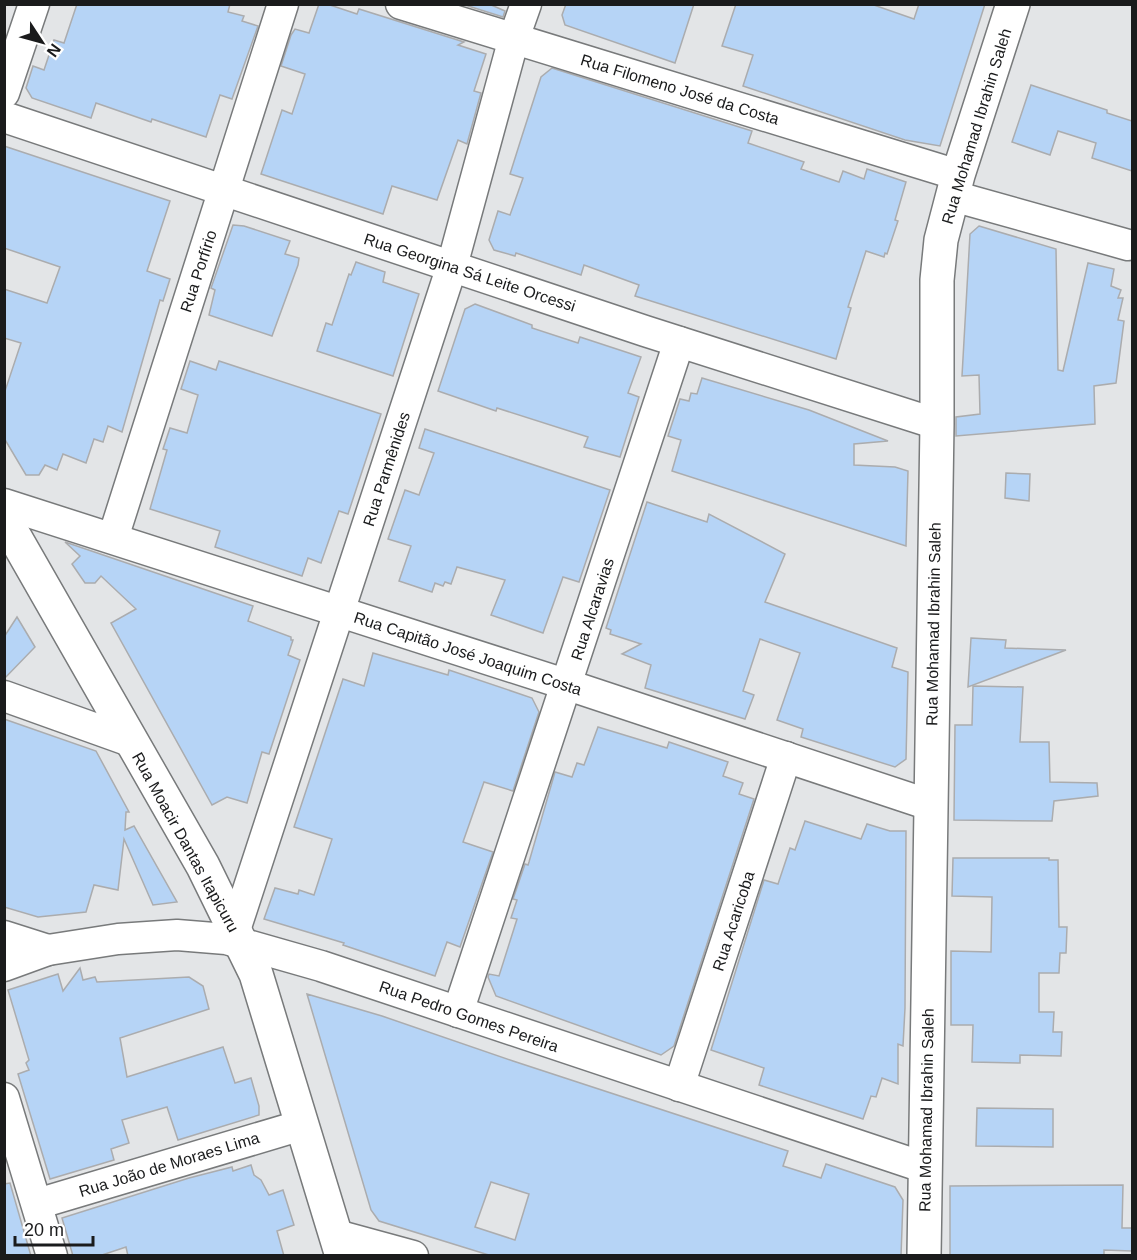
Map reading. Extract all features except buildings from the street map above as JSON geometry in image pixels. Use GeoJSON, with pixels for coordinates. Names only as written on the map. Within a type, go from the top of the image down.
{"type":"FeatureCollection","features":[{"type":"Feature","properties":{"kind":"street"},"geometry":{"type":"LineString","coordinates":[[4,93],[34,4]]}},
{"type":"Feature","properties":{"kind":"street","name":"Rua Porfírio"},"geometry":{"type":"LineString","coordinates":[[113,538],[283,4]]}},
{"type":"Feature","properties":{"kind":"street","name":"Rua Filomeno José da Costa"},"geometry":{"type":"LineString","coordinates":[[401,4],[514,38],[1128,245]]}},
{"type":"Feature","properties":{"kind":"street","name":"Rua Parmênides"},"geometry":{"type":"LineString","coordinates":[[238,937],[339,611],[452,266],[514,38],[526,4]]}},
{"type":"Feature","properties":{"kind":"street","name":"Rua Mohamad Ibrahin Saleh"},"geometry":{"type":"LineString","coordinates":[[924,1256],[937,424],[937,280],[941,240],[955,185],[1013,4]]}},
{"type":"Feature","properties":{"kind":"street","name":"Rua Georgina Sá Leite Orcessi"},"geometry":{"type":"LineString","coordinates":[[4,117],[679,342],[937,424]]}},
{"type":"Feature","properties":{"kind":"street","name":"Rua Alcaravias"},"geometry":{"type":"LineString","coordinates":[[458,1012],[568,685],[679,342]]}},
{"type":"Feature","properties":{"kind":"street","name":"Rua Capitão José Joaquim Costa"},"geometry":{"type":"LineString","coordinates":[[4,504],[568,685],[930,805]]}},
{"type":"Feature","properties":{"kind":"street","name":"Rua Moacir Dantas Itapicuru"},"geometry":{"type":"LineString","coordinates":[[4,518],[203,866],[256,974],[339,1245]]}},
{"type":"Feature","properties":{"kind":"street"},"geometry":{"type":"LineString","coordinates":[[4,696],[130,741]]}},
{"type":"Feature","properties":{"kind":"street","name":"Rua Acaricoba"},"geometry":{"type":"LineString","coordinates":[[679,1086],[786,757]]}},
{"type":"Feature","properties":{"kind":"street","name":"Rua Pedro Gomes Pereira"},"geometry":{"type":"LineString","coordinates":[[4,966],[48,950],[118,939],[177,935],[226,939],[238,937],[926,1168]]}},
{"type":"Feature","properties":{"kind":"street"},"geometry":{"type":"LineString","coordinates":[[4,936],[48,950]]}},
{"type":"Feature","properties":{"kind":"street"},"geometry":{"type":"LineString","coordinates":[[4,1098],[52,1256]]}},
{"type":"Feature","properties":{"kind":"street","name":"Rua João de Moraes Lima"},"geometry":{"type":"LineString","coordinates":[[37,1204],[302,1125]]}},
{"type":"Feature","properties":{"kind":"street"},"geometry":{"type":"LineString","coordinates":[[339,1245],[413,1256]]}}]}
